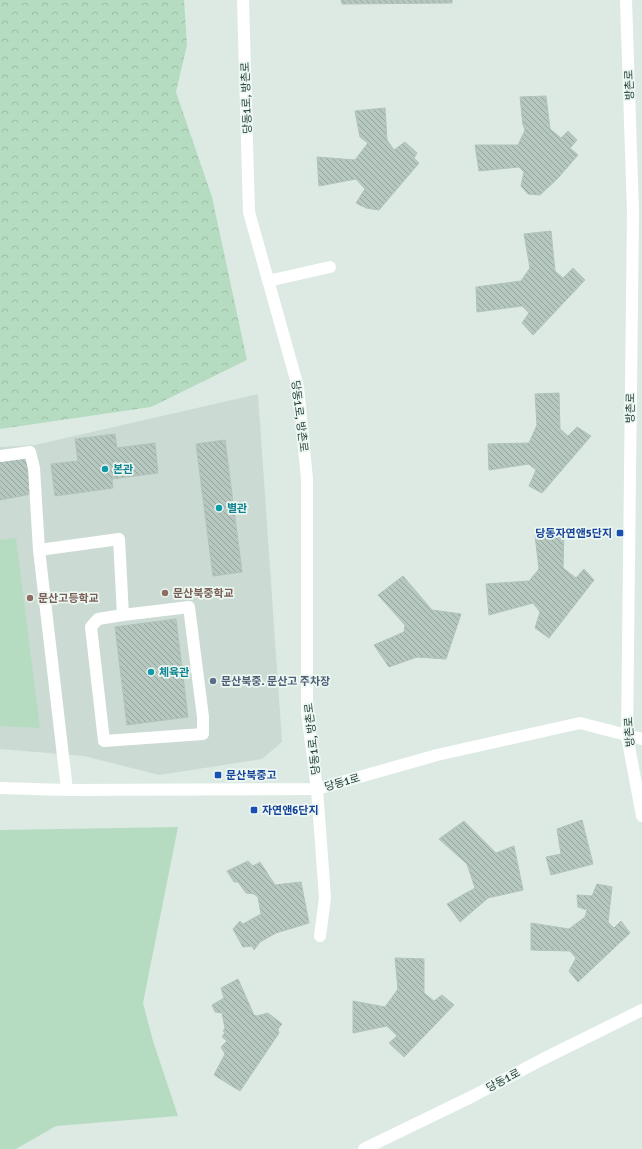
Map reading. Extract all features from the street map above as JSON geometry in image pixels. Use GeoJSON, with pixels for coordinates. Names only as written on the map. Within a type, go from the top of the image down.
{"type":"FeatureCollection","features":[{"type":"Feature","properties":{"kind":"street","name":"당동1로, 방촌로"},"geometry":{"type":"LineString","coordinates":[[243,0],[249,212],[298,387],[307,479],[307,712],[317,789],[325,898],[320,936]]}},
{"type":"Feature","properties":{"kind":"street","name":"방촌로"},"geometry":{"type":"LineString","coordinates":[[626,0],[638,212],[627,736],[642,816]]}},
{"type":"Feature","properties":{"kind":"street"},"geometry":{"type":"LineString","coordinates":[[268,281],[330,267]]}},
{"type":"Feature","properties":{"kind":"street"},"geometry":{"type":"LineString","coordinates":[[0,456],[30,452],[34,468],[39,550],[67,790]]}},
{"type":"Feature","properties":{"kind":"street"},"geometry":{"type":"LineString","coordinates":[[39,550],[119,539],[123,615]]}},
{"type":"Feature","properties":{"kind":"street"},"geometry":{"type":"LineString","coordinates":[[189,607],[204,717],[203,734],[104,741],[91,627],[98,619],[123,615],[189,607]]}},
{"type":"Feature","properties":{"kind":"street","name":"당동1로"},"geometry":{"type":"LineString","coordinates":[[0,788],[67,790],[317,789],[437,755],[580,723],[642,739]]}},
{"type":"Feature","properties":{"kind":"street","name":"당동1로"},"geometry":{"type":"LineString","coordinates":[[364,1149],[471,1097],[543,1059],[642,1010]]}},
{"type":"Feature","properties":{"kind":"shaded area","name":"문산북중학교"},"geometry":{"type":"Polygon","coordinates":[[[258,394],[282,742],[262,759],[159,775],[84,756],[0,749],[0,447],[35,445],[258,394]]]}},
{"type":"Feature","properties":{"kind":"green space"},"geometry":{"type":"Polygon","coordinates":[[[0,0],[184,0],[187,45],[176,92],[212,197],[247,360],[151,407],[0,429],[0,0]]]}},
{"type":"Feature","properties":{"kind":"green space"},"geometry":{"type":"Polygon","coordinates":[[[16,538],[40,728],[0,726],[0,540],[16,538]]]}},
{"type":"Feature","properties":{"kind":"green space"},"geometry":{"type":"Polygon","coordinates":[[[178,827],[143,1003],[153,1041],[178,1116],[56,1126],[16,1149],[0,1149],[0,830],[178,827]]]}},
{"type":"Feature","properties":{"kind":"building"},"geometry":{"type":"Polygon","coordinates":[[[341,0],[452,0],[452,3],[342,4],[341,0]]]}},
{"type":"Feature","properties":{"kind":"building"},"geometry":{"type":"Polygon","coordinates":[[[546,96],[550,129],[561,138],[568,131],[577,140],[570,148],[578,155],[558,178],[540,195],[528,194],[521,186],[524,172],[519,167],[479,171],[475,145],[518,145],[525,130],[523,125],[520,97],[546,96]]]}},
{"type":"Feature","properties":{"kind":"building"},"geometry":{"type":"Polygon","coordinates":[[[385,108],[387,140],[394,150],[405,142],[417,153],[414,158],[419,163],[379,210],[366,208],[356,203],[365,189],[356,179],[319,186],[317,157],[355,160],[368,143],[360,137],[355,111],[385,108]]]}},
{"type":"Feature","properties":{"kind":"building"},"geometry":{"type":"Polygon","coordinates":[[[551,231],[555,271],[563,278],[573,268],[585,280],[533,335],[522,323],[529,313],[522,306],[477,312],[476,287],[521,281],[530,268],[524,234],[551,231]]]}},
{"type":"Feature","properties":{"kind":"building"},"geometry":{"type":"Polygon","coordinates":[[[559,393],[560,429],[568,436],[577,427],[591,436],[542,493],[529,486],[536,470],[529,464],[489,470],[488,444],[529,443],[537,425],[535,394],[559,393]]]}},
{"type":"Feature","properties":{"kind":"building","name":"본관"},"geometry":{"type":"Polygon","coordinates":[[[115,434],[117,448],[155,443],[158,473],[112,479],[113,488],[55,496],[51,464],[78,461],[75,439],[115,434]]]}},
{"type":"Feature","properties":{"kind":"building","name":"별관"},"geometry":{"type":"Polygon","coordinates":[[[225,440],[242,572],[213,576],[196,444],[225,440]]]}},
{"type":"Feature","properties":{"kind":"building"},"geometry":{"type":"Polygon","coordinates":[[[26,456],[31,494],[0,500],[0,459],[26,456]]]}},
{"type":"Feature","properties":{"kind":"building"},"geometry":{"type":"Polygon","coordinates":[[[564,533],[563,568],[576,578],[584,569],[594,580],[549,638],[535,628],[540,612],[533,603],[489,615],[486,584],[529,581],[539,569],[535,535],[564,533]]]}},
{"type":"Feature","properties":{"kind":"building"},"geometry":{"type":"Polygon","coordinates":[[[403,576],[432,610],[461,614],[446,659],[417,657],[389,667],[374,645],[404,632],[405,625],[378,595],[403,576]]]}},
{"type":"Feature","properties":{"kind":"building","name":"체육관"},"geometry":{"type":"Polygon","coordinates":[[[176,619],[188,717],[127,725],[115,627],[176,619]]]}},
{"type":"Feature","properties":{"kind":"building"},"geometry":{"type":"Polygon","coordinates":[[[582,820],[593,864],[551,875],[546,857],[561,854],[557,829],[582,820]]]}},
{"type":"Feature","properties":{"kind":"building"},"geometry":{"type":"Polygon","coordinates":[[[464,821],[496,853],[514,846],[523,890],[488,898],[460,922],[447,904],[475,888],[467,864],[439,839],[464,821]]]}},
{"type":"Feature","properties":{"kind":"building"},"geometry":{"type":"Polygon","coordinates":[[[248,861],[253,866],[260,862],[275,885],[301,882],[309,923],[276,933],[260,942],[254,950],[252,946],[243,947],[233,929],[240,921],[243,924],[261,914],[258,897],[254,894],[246,893],[238,882],[234,882],[227,871],[248,861]]]}},
{"type":"Feature","properties":{"kind":"building"},"geometry":{"type":"Polygon","coordinates":[[[597,884],[612,887],[608,922],[614,928],[621,921],[630,933],[578,982],[569,971],[576,958],[570,951],[531,950],[531,923],[569,929],[585,917],[587,910],[578,907],[577,895],[592,896],[597,884]]]}},
{"type":"Feature","properties":{"kind":"building"},"geometry":{"type":"Polygon","coordinates":[[[395,958],[424,959],[424,993],[434,1001],[442,995],[454,1005],[404,1057],[389,1043],[397,1036],[387,1026],[353,1033],[353,1001],[385,1007],[398,989],[395,958]]]}},
{"type":"Feature","properties":{"kind":"building"},"geometry":{"type":"Polygon","coordinates":[[[238,979],[254,1015],[257,1016],[268,1013],[282,1024],[278,1029],[279,1033],[240,1091],[214,1075],[225,1054],[221,1047],[227,1041],[222,1037],[225,1032],[223,1031],[225,1028],[222,1013],[215,1012],[212,1005],[224,998],[221,988],[238,979]]]}},
{"type":"Feature","properties":{"kind":"place","name":"본관"},"geometry":{"type":"Point","coordinates":[105,469]}},
{"type":"Feature","properties":{"kind":"place","name":"별관"},"geometry":{"type":"Point","coordinates":[219,508]}},
{"type":"Feature","properties":{"kind":"place","name":"당동자연앤5단지"},"geometry":{"type":"Point","coordinates":[620,533]}},
{"type":"Feature","properties":{"kind":"place","name":"문산북중학교"},"geometry":{"type":"Point","coordinates":[165,593]}},
{"type":"Feature","properties":{"kind":"place","name":"문산고등학교"},"geometry":{"type":"Point","coordinates":[30,598]}},
{"type":"Feature","properties":{"kind":"place","name":"체육관"},"geometry":{"type":"Point","coordinates":[151,672]}},
{"type":"Feature","properties":{"kind":"place","name":"문산북중. 문산고 주차장"},"geometry":{"type":"Point","coordinates":[213,681]}},
{"type":"Feature","properties":{"kind":"place","name":"문산북중고"},"geometry":{"type":"Point","coordinates":[218,775]}},
{"type":"Feature","properties":{"kind":"place","name":"자연앤6단지"},"geometry":{"type":"Point","coordinates":[254,810]}}]}
